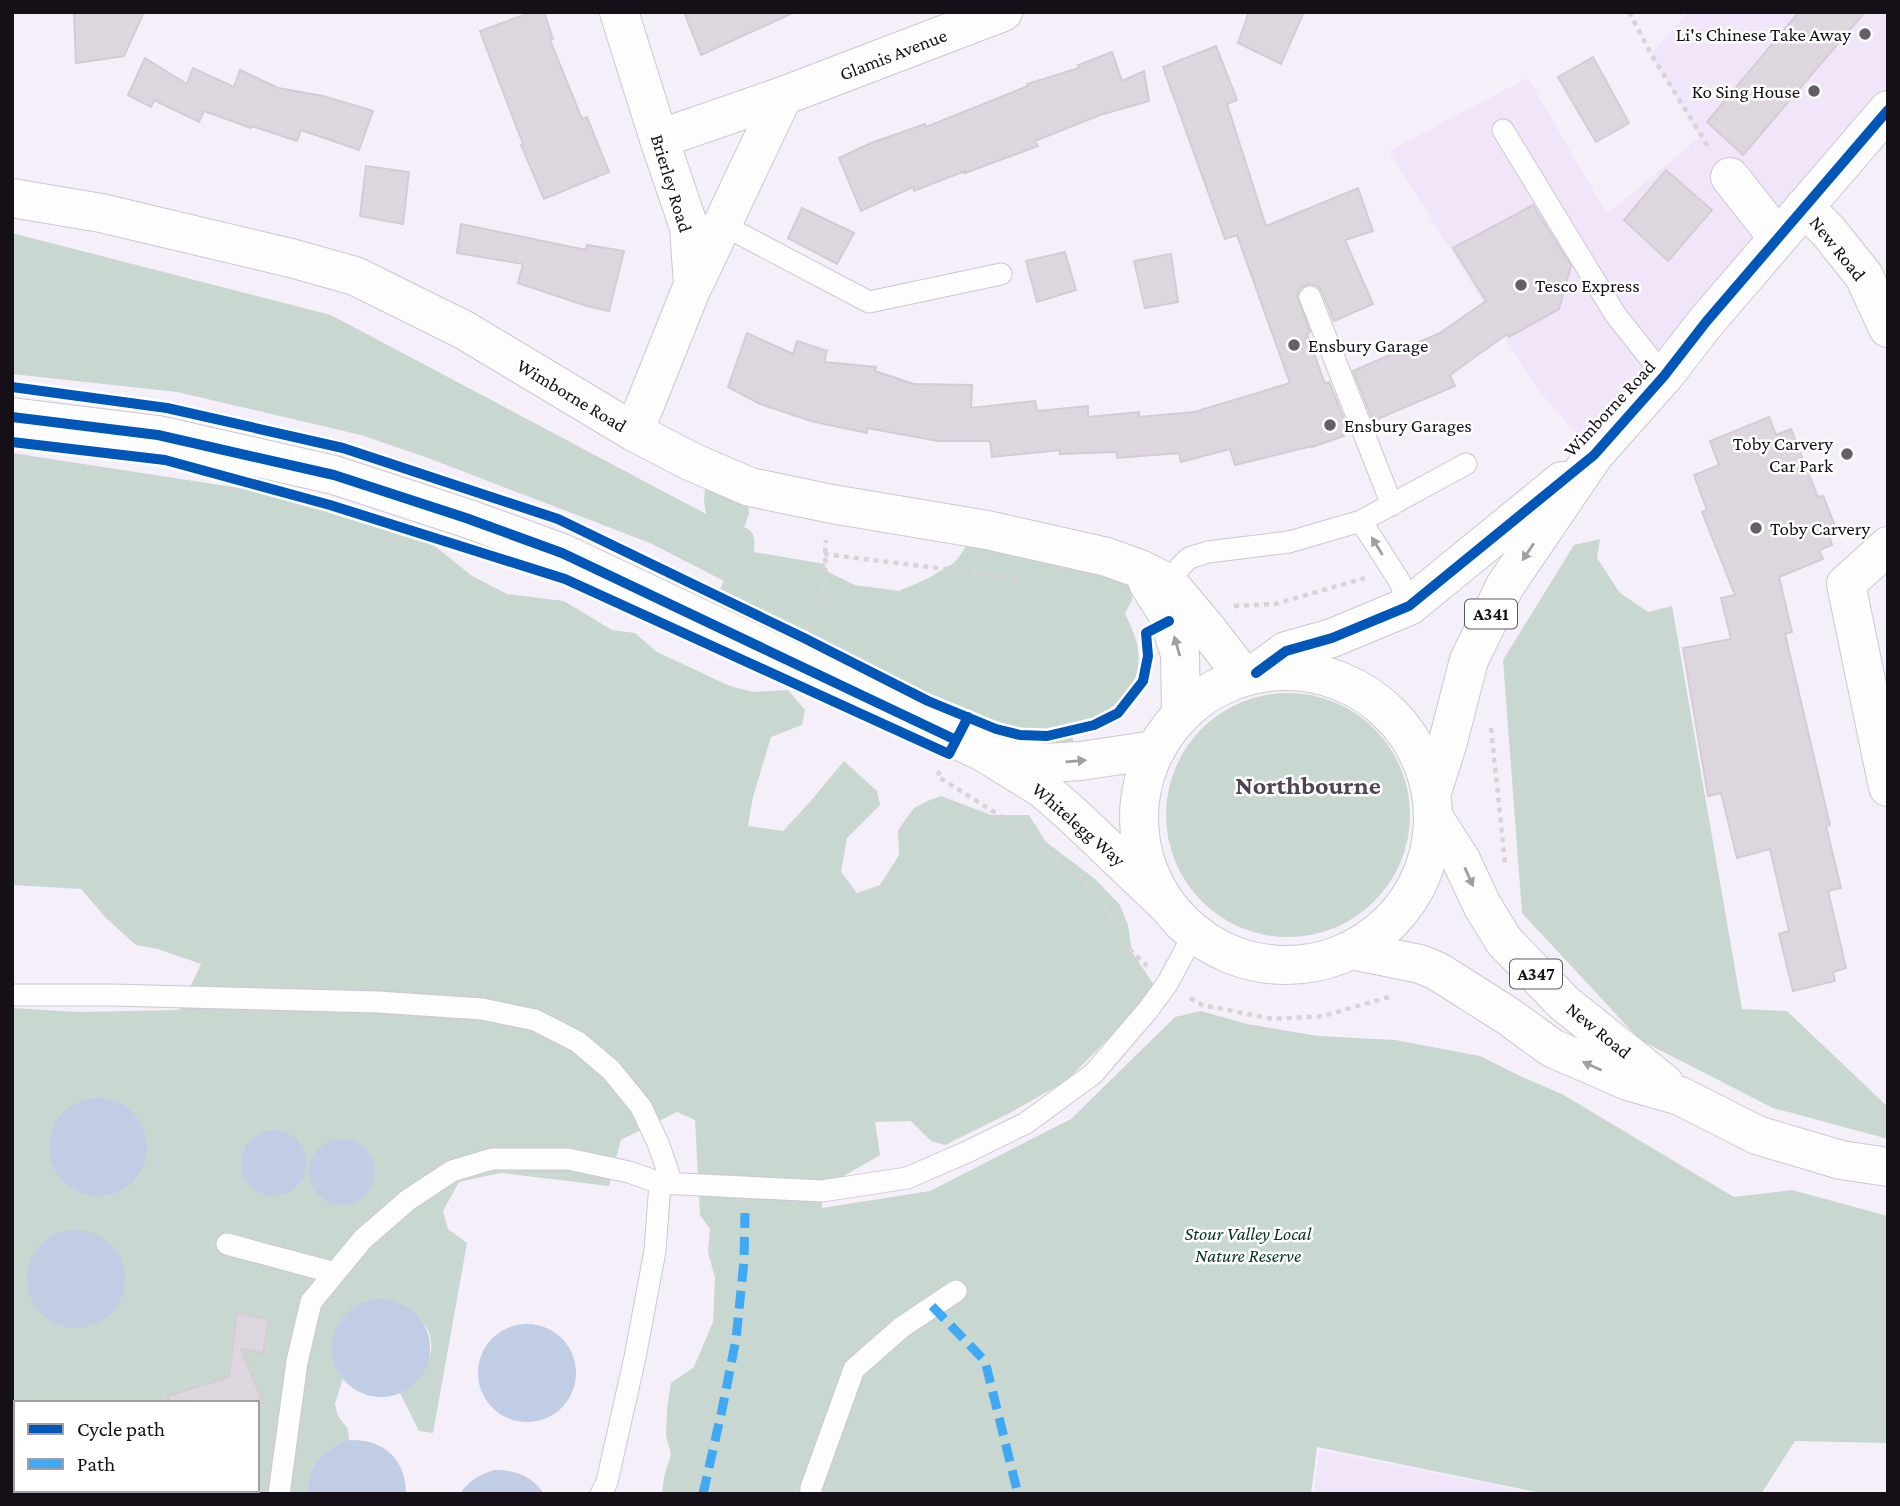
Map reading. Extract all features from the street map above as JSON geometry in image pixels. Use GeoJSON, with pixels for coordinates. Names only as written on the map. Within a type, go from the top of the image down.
{"type":"FeatureCollection","features":[{"type":"Feature","properties":{"kind":"main road","name":"Brierley Road"},"geometry":{"type":"LineString","coordinates":[[619,12],[689,227],[693,285],[634,432]]}},
{"type":"Feature","properties":{"kind":"main road","name":"Glamis Avenue"},"geometry":{"type":"LineString","coordinates":[[659,139],[783,96],[1003,12]]}},
{"type":"Feature","properties":{"kind":"main road"},"geometry":{"type":"LineString","coordinates":[[693,285],[783,96]]}},
{"type":"Feature","properties":{"kind":"main road","name":"Wimborne Road"},"geometry":{"type":"LineString","coordinates":[[1166,904],[1194,934],[1230,955],[1270,965],[1312,964],[1352,950],[1385,928],[1412,896],[1428,859],[1433,805],[1469,660],[1505,586],[1594,455],[1888,110]]}},
{"type":"Feature","properties":{"kind":"main road"},"geometry":{"type":"LineString","coordinates":[[1730,177],[1778,238]]}},
{"type":"Feature","properties":{"kind":"main road","name":"Wimborne Road"},"geometry":{"type":"LineString","coordinates":[[12,198],[101,214],[355,276],[464,330],[634,432],[692,462],[750,487],[987,530],[1107,557],[1167,588]]}},
{"type":"Feature","properties":{"kind":"main road","name":"New Road"},"geometry":{"type":"LineString","coordinates":[[1804,207],[1829,232],[1864,276],[1888,328]]}},
{"type":"Feature","properties":{"kind":"main road","name":"Whitelegg Way"},"geometry":{"type":"LineString","coordinates":[[12,417],[158,435],[334,475],[562,553],[1043,789],[1166,904]]}},
{"type":"Feature","properties":{"kind":"main road","name":"Wimborne Road"},"geometry":{"type":"LineString","coordinates":[[1250,675],[1286,651],[1332,638],[1409,606],[1594,455]]}},
{"type":"Feature","properties":{"kind":"main road"},"geometry":{"type":"LineString","coordinates":[[1888,546],[1846,584],[1888,787]]}},
{"type":"Feature","properties":{"kind":"main road"},"geometry":{"type":"LineString","coordinates":[[1167,588],[1250,675]]}},
{"type":"Feature","properties":{"kind":"main road"},"geometry":{"type":"LineString","coordinates":[[1167,588],[1167,613],[1180,654],[1181,713]]}},
{"type":"Feature","properties":{"kind":"main road"},"geometry":{"type":"LineString","coordinates":[[1166,904],[1147,868],[1139,829],[1141,789],[1154,750],[1167,731],[1181,713],[1221,685],[1250,675],[1290,670],[1324,674],[1355,687],[1383,705],[1406,731],[1423,760],[1433,805]]}},
{"type":"Feature","properties":{"kind":"main road","name":"Whitelegg Way"},"geometry":{"type":"LineString","coordinates":[[963,749],[1045,763],[1081,761],[1154,750]]}},
{"type":"Feature","properties":{"kind":"main road","name":"New Road"},"geometry":{"type":"LineString","coordinates":[[1433,805],[1482,905],[1504,941],[1564,1003],[1680,1096]]}},
{"type":"Feature","properties":{"kind":"main road","name":"New Road"},"geometry":{"type":"LineString","coordinates":[[1352,950],[1420,964],[1437,971],[1508,1016],[1552,1048],[1628,1082],[1680,1096],[1757,1135],[1841,1160],[1888,1167]]}},
{"type":"Feature","properties":{"kind":"lane"},"geometry":{"type":"LineString","coordinates":[[1503,130],[1615,314],[1664,376]]}},
{"type":"Feature","properties":{"kind":"lane"},"geometry":{"type":"LineString","coordinates":[[723,225],[869,302],[1001,274]]}},
{"type":"Feature","properties":{"kind":"lane"},"geometry":{"type":"LineString","coordinates":[[1310,297],[1392,505]]}},
{"type":"Feature","properties":{"kind":"lane"},"geometry":{"type":"LineString","coordinates":[[1167,588],[1189,558],[1208,551],[1289,542],[1361,521],[1466,464]]}},
{"type":"Feature","properties":{"kind":"lane"},"geometry":{"type":"LineString","coordinates":[[1361,521],[1400,582],[1409,606]]}},
{"type":"Feature","properties":{"kind":"lane"},"geometry":{"type":"LineString","coordinates":[[279,1494],[297,1362],[311,1303],[363,1239],[408,1200],[452,1171],[492,1159],[568,1159],[666,1183],[822,1191],[907,1178],[1026,1123],[1093,1074],[1167,984],[1194,934]]}},
{"type":"Feature","properties":{"kind":"lane"},"geometry":{"type":"LineString","coordinates":[[12,995],[378,1002],[482,1009],[535,1020],[578,1042],[611,1070],[641,1107],[658,1143],[666,1183],[635,1357],[607,1482],[601,1494]]}},
{"type":"Feature","properties":{"kind":"lane"},"geometry":{"type":"LineString","coordinates":[[228,1244],[335,1273]]}},
{"type":"Feature","properties":{"kind":"lane"},"geometry":{"type":"LineString","coordinates":[[811,1494],[854,1369],[902,1327],[956,1291]]}},
{"type":"Feature","properties":{"kind":"path"},"geometry":{"type":"LineString","coordinates":[[1629,12],[1701,137],[1730,177]]}},
{"type":"Feature","properties":{"kind":"path"},"geometry":{"type":"LineString","coordinates":[[792,632],[804,638],[810,615],[824,587],[824,554],[832,504]]}},
{"type":"Feature","properties":{"kind":"path"},"geometry":{"type":"LineString","coordinates":[[824,554],[1023,579]]}},
{"type":"Feature","properties":{"kind":"path"},"geometry":{"type":"LineString","coordinates":[[1167,588],[1205,607],[1275,604],[1355,580],[1393,572]]}},
{"type":"Feature","properties":{"kind":"path"},"geometry":{"type":"LineString","coordinates":[[1491,726],[1505,864]]}},
{"type":"Feature","properties":{"kind":"path"},"geometry":{"type":"LineString","coordinates":[[963,749],[937,776],[1013,824],[1078,874],[1107,911],[1127,947],[1167,984],[1202,1004],[1273,1019],[1323,1016],[1400,993],[1420,964]]}},
{"type":"Feature","properties":{"kind":"shaded area"},"geometry":{"type":"Polygon","coordinates":[[[1688,12],[1888,12],[1888,110],[1594,455],[1536,387],[1389,151],[1528,78],[1607,214],[1700,137],[1651,54],[1688,12]]]}},
{"type":"Feature","properties":{"kind":"shaded area"},"geometry":{"type":"Polygon","coordinates":[[[1319,1450],[1538,1494],[1314,1494],[1319,1450]]]}},
{"type":"Feature","properties":{"kind":"green space"},"geometry":{"type":"Polygon","coordinates":[[[12,233],[331,315],[706,514],[705,487],[748,502],[749,514],[744,527],[753,534],[754,552],[825,564],[826,571],[855,585],[899,591],[929,578],[955,562],[971,540],[1053,553],[1133,585],[1132,600],[1125,613],[1137,644],[1139,661],[1136,675],[1123,698],[1100,715],[1073,729],[1073,744],[1032,744],[1009,737],[963,716],[776,619],[718,593],[724,581],[650,543],[428,458],[361,435],[177,392],[12,374],[12,233]]]}},
{"type":"Feature","properties":{"kind":"green space","name":"Stour Valley Local Nature Reserve"},"geometry":{"type":"Polygon","coordinates":[[[12,453],[285,495],[415,530],[472,576],[507,594],[564,601],[612,630],[635,633],[657,652],[730,686],[753,692],[788,690],[805,710],[802,725],[771,737],[753,797],[748,826],[783,831],[844,761],[877,791],[880,805],[847,838],[841,872],[857,893],[880,885],[899,855],[898,830],[914,808],[930,800],[941,796],[991,815],[1029,815],[1046,842],[1095,879],[1120,905],[1128,925],[1132,952],[1154,985],[1125,1022],[1066,1081],[945,1145],[931,1141],[911,1121],[875,1122],[880,1155],[823,1188],[822,1208],[930,1191],[1071,1119],[1175,1017],[1201,1011],[1247,1024],[1318,1036],[1395,1040],[1480,1056],[1562,1094],[1734,1197],[1792,1190],[1888,1216],[1888,1443],[1795,1441],[1761,1494],[1546,1494],[1317,1447],[1311,1494],[662,1494],[671,1454],[666,1436],[671,1383],[694,1367],[713,1322],[715,1278],[708,1252],[710,1229],[700,1215],[695,1120],[677,1112],[621,1140],[609,1186],[501,1173],[459,1182],[443,1211],[448,1229],[467,1243],[433,1433],[419,1431],[400,1393],[415,1380],[429,1357],[431,1338],[419,1317],[399,1302],[337,1368],[343,1378],[335,1404],[338,1416],[348,1429],[349,1440],[340,1443],[318,1459],[310,1475],[308,1494],[12,1494],[12,1008],[79,1012],[179,1010],[201,964],[158,949],[136,945],[106,918],[81,889],[12,885],[12,453]]]}},
{"type":"Feature","properties":{"kind":"green space"},"geometry":{"type":"Polygon","coordinates":[[[1600,539],[1597,558],[1620,593],[1648,612],[1672,606],[1742,1009],[1787,1011],[1888,1107],[1888,1139],[1773,1108],[1640,1040],[1522,913],[1503,660],[1574,545],[1600,539]]]}},
{"type":"Feature","properties":{"kind":"green space"},"geometry":{"type":"Polygon","coordinates":[[[1276,693],[1300,693],[1324,698],[1346,707],[1375,728],[1390,747],[1401,768],[1408,791],[1408,839],[1401,862],[1390,883],[1375,902],[1346,923],[1324,932],[1300,937],[1276,937],[1252,932],[1230,923],[1210,910],[1193,893],[1180,873],[1171,851],[1166,827],[1166,803],[1171,779],[1180,757],[1193,737],[1210,720],[1230,707],[1252,698],[1276,693]]]}},
{"type":"Feature","properties":{"kind":"water"},"geometry":{"type":"Polygon","coordinates":[[[98,1098],[117,1102],[133,1112],[143,1128],[147,1147],[143,1166],[133,1182],[117,1192],[98,1196],[79,1192],[63,1182],[53,1166],[49,1147],[53,1128],[63,1112],[79,1102],[98,1098]]]}},
{"type":"Feature","properties":{"kind":"water"},"geometry":{"type":"Polygon","coordinates":[[[268,1130],[280,1130],[292,1135],[302,1145],[307,1163],[305,1176],[292,1191],[280,1196],[268,1196],[256,1191],[246,1181],[241,1169],[241,1157],[246,1145],[256,1135],[268,1130]]]}},
{"type":"Feature","properties":{"kind":"water"},"geometry":{"type":"Polygon","coordinates":[[[342,1139],[355,1141],[370,1154],[375,1172],[373,1185],[360,1200],[342,1205],[329,1203],[314,1190],[309,1172],[311,1159],[324,1144],[342,1139]]]}},
{"type":"Feature","properties":{"kind":"water"},"geometry":{"type":"Polygon","coordinates":[[[76,1230],[95,1234],[111,1244],[121,1260],[125,1279],[121,1298],[111,1314],[95,1324],[76,1328],[57,1324],[41,1314],[31,1298],[27,1279],[31,1260],[41,1244],[57,1234],[76,1230]]]}},
{"type":"Feature","properties":{"kind":"water"},"geometry":{"type":"Polygon","coordinates":[[[381,1299],[400,1303],[416,1313],[426,1329],[430,1348],[426,1367],[416,1383],[400,1393],[381,1397],[362,1393],[346,1383],[336,1367],[332,1348],[336,1329],[346,1313],[362,1303],[381,1299]]]}},
{"type":"Feature","properties":{"kind":"water"},"geometry":{"type":"Polygon","coordinates":[[[527,1324],[546,1328],[562,1338],[572,1354],[576,1373],[572,1392],[562,1408],[546,1418],[527,1422],[508,1418],[492,1408],[482,1392],[478,1373],[482,1354],[492,1338],[508,1328],[527,1324]]]}},
{"type":"Feature","properties":{"kind":"water"},"geometry":{"type":"Polygon","coordinates":[[[349,1440],[373,1443],[391,1454],[402,1471],[406,1494],[308,1494],[310,1475],[318,1460],[332,1448],[349,1440]]]}},
{"type":"Feature","properties":{"kind":"water"},"geometry":{"type":"Polygon","coordinates":[[[494,1470],[522,1475],[534,1482],[544,1494],[460,1494],[474,1479],[494,1470]]]}},
{"type":"Feature","properties":{"kind":"building"},"geometry":{"type":"Polygon","coordinates":[[[74,12],[144,12],[124,56],[76,63],[74,12]]]}},
{"type":"Feature","properties":{"kind":"building"},"geometry":{"type":"Polygon","coordinates":[[[532,12],[544,12],[553,39],[550,40],[582,119],[587,117],[609,172],[544,199],[521,145],[523,144],[480,31],[532,12]]]}},
{"type":"Feature","properties":{"kind":"building"},"geometry":{"type":"Polygon","coordinates":[[[684,12],[795,12],[701,55],[684,12]]]}},
{"type":"Feature","properties":{"kind":"building"},"geometry":{"type":"Polygon","coordinates":[[[1249,12],[1304,12],[1281,64],[1238,43],[1249,12]]]}},
{"type":"Feature","properties":{"kind":"building"},"geometry":{"type":"Polygon","coordinates":[[[1799,12],[1865,12],[1743,155],[1707,122],[1799,12]]]}},
{"type":"Feature","properties":{"kind":"building"},"geometry":{"type":"Polygon","coordinates":[[[1216,46],[1237,100],[1227,104],[1266,226],[1358,188],[1373,231],[1345,240],[1373,304],[1334,321],[1318,286],[1305,285],[1299,289],[1297,296],[1325,384],[1329,382],[1349,432],[1343,434],[1344,436],[1312,447],[1235,465],[1230,449],[1181,462],[1179,453],[1117,458],[1117,452],[1060,454],[1060,450],[992,457],[990,441],[938,441],[867,428],[867,433],[811,421],[760,404],[728,387],[747,333],[793,354],[797,341],[827,351],[824,362],[876,367],[875,371],[914,384],[972,385],[971,408],[1035,401],[1037,411],[1088,406],[1088,417],[1139,412],[1139,417],[1194,412],[1290,383],[1237,235],[1225,239],[1163,67],[1216,46]]]}},
{"type":"Feature","properties":{"kind":"building"},"geometry":{"type":"Polygon","coordinates":[[[1112,52],[1122,81],[1144,71],[1149,101],[1100,115],[1035,141],[1038,146],[914,191],[913,187],[861,211],[839,158],[871,143],[925,124],[926,127],[1028,86],[1027,84],[1079,68],[1078,65],[1112,52]]]}},
{"type":"Feature","properties":{"kind":"building"},"geometry":{"type":"Polygon","coordinates":[[[1593,57],[1629,123],[1596,142],[1558,77],[1593,57]]]}},
{"type":"Feature","properties":{"kind":"building"},"geometry":{"type":"Polygon","coordinates":[[[145,58],[187,84],[193,68],[234,87],[240,70],[278,88],[323,96],[373,111],[359,150],[301,130],[297,141],[204,111],[199,122],[154,100],[151,107],[128,95],[145,58]]]}},
{"type":"Feature","properties":{"kind":"building"},"geometry":{"type":"Polygon","coordinates":[[[366,166],[409,172],[403,224],[360,216],[366,166]]]}},
{"type":"Feature","properties":{"kind":"building"},"geometry":{"type":"Polygon","coordinates":[[[1666,170],[1712,210],[1668,261],[1624,220],[1666,170]]]}},
{"type":"Feature","properties":{"kind":"building"},"geometry":{"type":"Polygon","coordinates":[[[1533,205],[1571,266],[1559,309],[1509,337],[1507,334],[1450,375],[1455,386],[1373,421],[1353,371],[1440,333],[1486,301],[1453,248],[1533,205]]]}},
{"type":"Feature","properties":{"kind":"building"},"geometry":{"type":"Polygon","coordinates":[[[802,208],[854,233],[837,264],[788,238],[802,208]]]}},
{"type":"Feature","properties":{"kind":"building"},"geometry":{"type":"Polygon","coordinates":[[[461,224],[586,250],[587,245],[624,251],[609,311],[518,283],[523,264],[457,253],[461,224]]]}},
{"type":"Feature","properties":{"kind":"building"},"geometry":{"type":"Polygon","coordinates":[[[1065,252],[1076,290],[1037,302],[1026,261],[1065,252]]]}},
{"type":"Feature","properties":{"kind":"building"},"geometry":{"type":"Polygon","coordinates":[[[1171,254],[1178,302],[1145,308],[1134,261],[1171,254]]]}},
{"type":"Feature","properties":{"kind":"building"},"geometry":{"type":"Polygon","coordinates":[[[1769,417],[1776,435],[1791,429],[1818,497],[1823,496],[1835,526],[1827,529],[1832,545],[1819,550],[1823,559],[1779,577],[1792,632],[1785,634],[1830,825],[1826,826],[1841,888],[1828,891],[1846,968],[1833,972],[1835,981],[1793,991],[1779,934],[1789,931],[1770,849],[1737,858],[1721,793],[1708,796],[1683,648],[1731,639],[1721,598],[1735,595],[1702,512],[1707,510],[1694,475],[1719,465],[1710,441],[1769,417]]]}},
{"type":"Feature","properties":{"kind":"building"},"geometry":{"type":"Polygon","coordinates":[[[237,1312],[269,1320],[263,1353],[241,1349],[263,1403],[169,1401],[168,1396],[229,1377],[237,1312]]]}},
{"type":"Feature","properties":{"kind":"marked path"},"geometry":{"type":"LineString","coordinates":[[703,1494],[736,1339],[744,1261],[745,1213]]}},
{"type":"Feature","properties":{"kind":"marked path"},"geometry":{"type":"LineString","coordinates":[[932,1306],[985,1361],[1018,1494]]}},
{"type":"Feature","properties":{"kind":"cycle path"},"geometry":{"type":"LineString","coordinates":[[1256,673],[1286,651],[1332,638],[1409,606],[1594,455],[1888,110]]}},
{"type":"Feature","properties":{"kind":"cycle path"},"geometry":{"type":"LineString","coordinates":[[12,387],[167,408],[343,448],[558,519],[928,701],[996,729],[1020,735],[1047,736],[1094,725],[1118,713],[1143,681],[1148,656],[1146,633],[1169,621]]}},
{"type":"Feature","properties":{"kind":"cycle path"},"geometry":{"type":"LineString","coordinates":[[12,417],[158,435],[334,475],[466,518],[562,553],[956,740]]}},
{"type":"Feature","properties":{"kind":"cycle path"},"geometry":{"type":"LineString","coordinates":[[12,442],[165,460],[330,505],[565,579],[949,754],[968,717]]}},
{"type":"Feature","properties":{"kind":"place","name":"Li's Chinese Take Away"},"geometry":{"type":"Point","coordinates":[1865,34]}},
{"type":"Feature","properties":{"kind":"place","name":"Ko Sing House"},"geometry":{"type":"Point","coordinates":[1814,91]}},
{"type":"Feature","properties":{"kind":"place","name":"Tesco Express"},"geometry":{"type":"Point","coordinates":[1521,285]}},
{"type":"Feature","properties":{"kind":"place","name":"Ensbury Garage"},"geometry":{"type":"Point","coordinates":[1294,345]}},
{"type":"Feature","properties":{"kind":"place","name":"Ensbury Garages"},"geometry":{"type":"Point","coordinates":[1330,425]}},
{"type":"Feature","properties":{"kind":"place","name":"Toby Carvery Car Park"},"geometry":{"type":"Point","coordinates":[1847,454]}},
{"type":"Feature","properties":{"kind":"place","name":"Toby Carvery"},"geometry":{"type":"Point","coordinates":[1756,528]}},
{"type":"Feature","properties":{"kind":"district","name":"Northbourne"},"geometry":{"type":"Point","coordinates":[1308,785]}}]}
